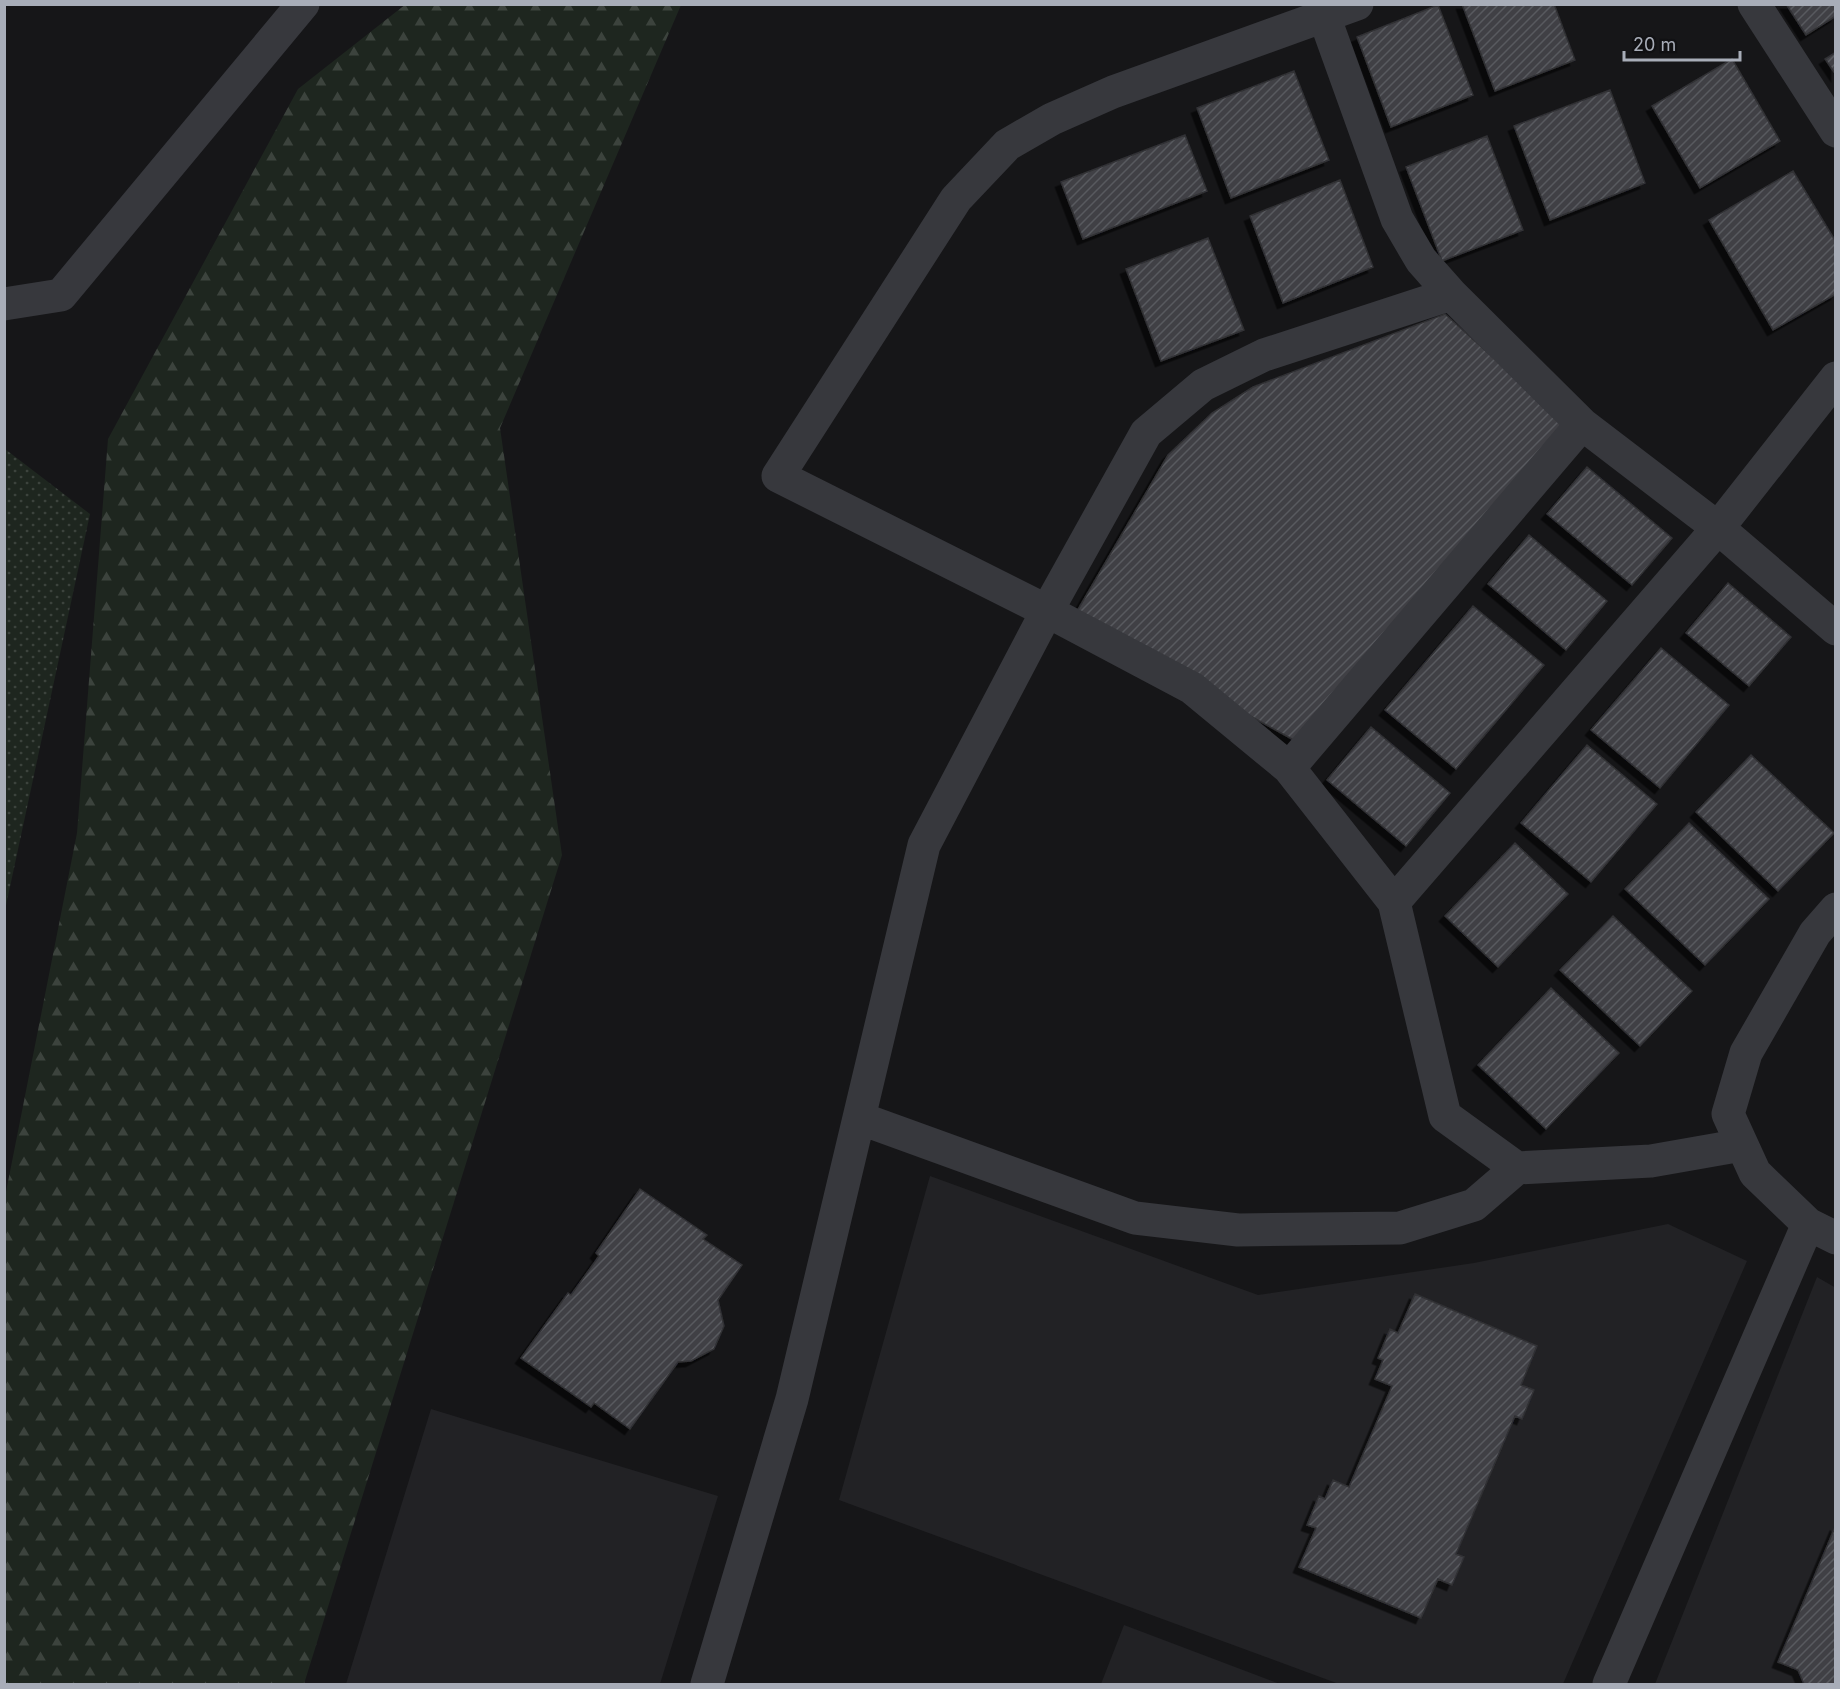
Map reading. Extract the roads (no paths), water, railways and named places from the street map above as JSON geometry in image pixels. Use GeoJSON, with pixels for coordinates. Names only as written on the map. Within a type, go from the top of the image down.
{"type":"FeatureCollection","features":[{"type":"Feature","properties":{"kind":"street"},"geometry":{"type":"LineString","coordinates":[[4,304],[61,295],[303,4]]}},
{"type":"Feature","properties":{"kind":"street"},"geometry":{"type":"LineString","coordinates":[[1357,4],[1113,92],[1052,118],[1007,145],[956,199],[778,476],[1047,611],[1192,688],[1288,768],[1394,902],[1445,1116],[1517,1167],[1651,1161],[1742,1145]]}},
{"type":"Feature","properties":{"kind":"street"},"geometry":{"type":"LineString","coordinates":[[1754,4],[1836,131]]}},
{"type":"Feature","properties":{"kind":"street"},"geometry":{"type":"LineString","coordinates":[[1324,16],[1397,219],[1421,260],[1451,294],[1582,424],[1718,528],[1836,629]]}},
{"type":"Feature","properties":{"kind":"street"},"geometry":{"type":"LineString","coordinates":[[707,1684],[792,1399],[924,846],[1047,611],[1146,433],[1203,385],[1264,355],[1451,294]]}},
{"type":"Feature","properties":{"kind":"street"},"geometry":{"type":"LineString","coordinates":[[1394,902],[1718,528],[1836,378]]}},
{"type":"Feature","properties":{"kind":"street"},"geometry":{"type":"LineString","coordinates":[[1288,768],[1582,424]]}},
{"type":"Feature","properties":{"kind":"street"},"geometry":{"type":"LineString","coordinates":[[1609,1684],[1822,1231],[1755,1173],[1728,1114],[1746,1053],[1815,933],[1836,909]]}},
{"type":"Feature","properties":{"kind":"street"},"geometry":{"type":"LineString","coordinates":[[859,1118],[1135,1218],[1238,1230],[1400,1228],[1474,1205],[1517,1167]]}}]}
